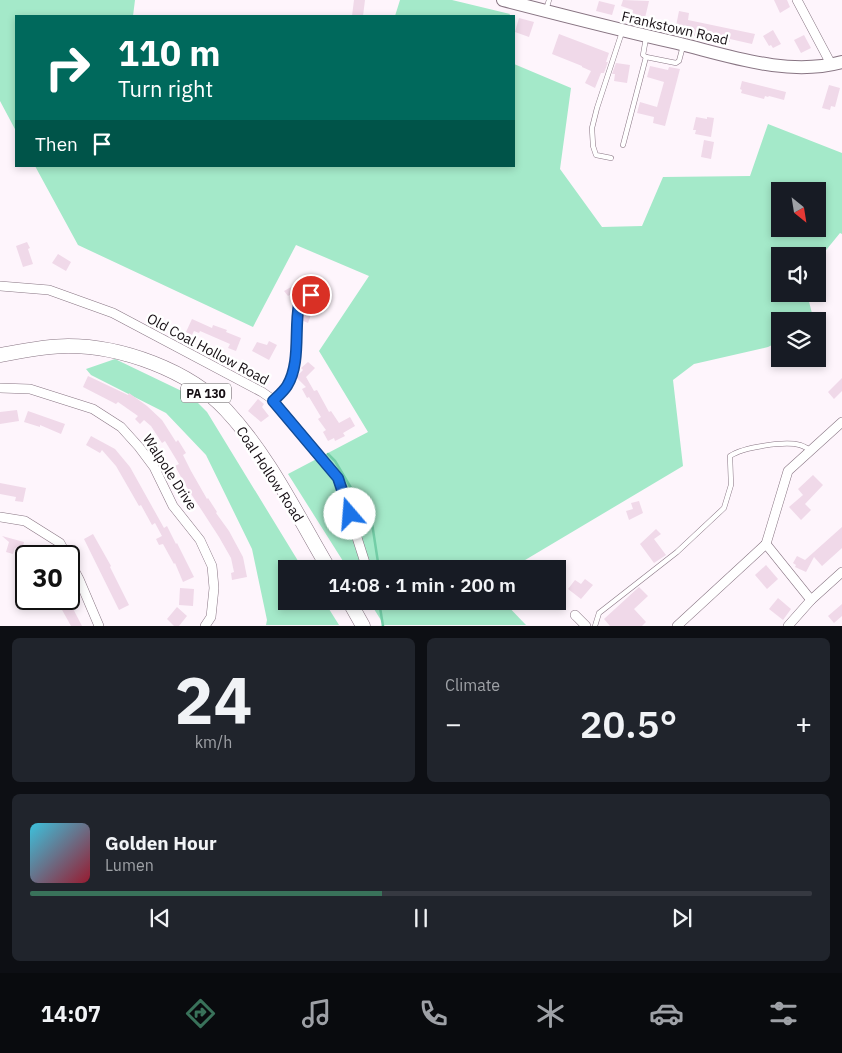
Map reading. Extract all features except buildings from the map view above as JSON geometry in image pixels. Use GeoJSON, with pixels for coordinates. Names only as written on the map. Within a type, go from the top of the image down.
{"type":"FeatureCollection","features":[{"type":"Feature","properties":{"kind":"main road","name":"Frankstown Road"},"geometry":{"type":"LineString","coordinates":[[503,0],[547,6],[622,30],[766,64],[811,68],[839,63]]}},
{"type":"Feature","properties":{"kind":"main road","name":"Coal Hollow Road"},"geometry":{"type":"LineString","coordinates":[[0,355],[42,348],[89,347],[114,351],[139,359],[187,380],[224,409],[243,430],[276,480],[324,560]]}},
{"type":"Feature","properties":{"kind":"main road"},"geometry":{"type":"LineString","coordinates":[[354,610],[363,626]]}},
{"type":"Feature","properties":{"kind":"street"},"geometry":{"type":"LineString","coordinates":[[798,0],[839,63]]}},
{"type":"Feature","properties":{"kind":"street","name":"Old Coal Hollow Road"},"geometry":{"type":"LineString","coordinates":[[0,286],[50,290],[113,313],[262,392],[273,401],[338,478],[364,560]]}},
{"type":"Feature","properties":{"kind":"street","name":"Walpole Drive"},"geometry":{"type":"LineString","coordinates":[[0,388],[30,389],[93,409],[121,427],[139,447],[154,467],[173,506],[200,540],[212,566],[214,588],[210,617],[205,626]]}},
{"type":"Feature","properties":{"kind":"street"},"geometry":{"type":"LineString","coordinates":[[677,626],[766,544],[788,471],[842,422]]}},
{"type":"Feature","properties":{"kind":"street"},"geometry":{"type":"LineString","coordinates":[[0,517],[25,521],[61,545]]}},
{"type":"Feature","properties":{"kind":"street"},"geometry":{"type":"LineString","coordinates":[[766,544],[811,600]]}},
{"type":"Feature","properties":{"kind":"street"},"geometry":{"type":"LineString","coordinates":[[788,626],[811,600],[842,572]]}},
{"type":"Feature","properties":{"kind":"street"},"geometry":{"type":"LineString","coordinates":[[80,581],[99,626]]}},
{"type":"Feature","properties":{"kind":"street"},"geometry":{"type":"LineString","coordinates":[[576,615],[586,626]]}},
{"type":"Feature","properties":{"kind":"lane"},"geometry":{"type":"LineString","coordinates":[[611,158],[596,155],[593,146],[592,128],[622,30]]}},
{"type":"Feature","properties":{"kind":"lane"},"geometry":{"type":"LineString","coordinates":[[623,145],[646,57],[643,55],[647,36]]}},
{"type":"Feature","properties":{"kind":"lane"},"geometry":{"type":"LineString","coordinates":[[646,57],[676,63],[679,62],[683,45]]}},
{"type":"Feature","properties":{"kind":"lane"},"geometry":{"type":"LineString","coordinates":[[273,401],[289,381],[295,358],[299,304],[311,295]]}},
{"type":"Feature","properties":{"kind":"lane"},"geometry":{"type":"LineString","coordinates":[[595,626],[599,613],[677,552],[724,508],[732,485],[730,456],[738,450],[782,445],[800,445],[811,450]]}},
{"type":"Feature","properties":{"kind":"green space"},"geometry":{"type":"Polygon","coordinates":[[[0,0],[135,0],[133,15],[15,15],[15,129],[0,101],[0,0]]]}},
{"type":"Feature","properties":{"kind":"green space"},"geometry":{"type":"Polygon","coordinates":[[[400,0],[452,0],[510,14],[510,15],[395,15],[400,0]]]}},
{"type":"Feature","properties":{"kind":"green space"},"geometry":{"type":"Polygon","coordinates":[[[515,64],[571,88],[560,169],[602,227],[642,226],[663,177],[750,176],[768,124],[842,153],[842,234],[840,233],[826,250],[826,247],[771,247],[771,302],[809,302],[812,312],[771,312],[771,346],[694,364],[673,380],[683,466],[525,560],[342,560],[288,474],[368,432],[319,351],[369,276],[296,245],[253,327],[78,245],[36,167],[515,167],[515,64]]]}},
{"type":"Feature","properties":{"kind":"green space"},"geometry":{"type":"Polygon","coordinates":[[[115,359],[190,395],[207,412],[297,560],[278,560],[278,610],[330,610],[339,625],[266,625],[267,620],[252,549],[206,455],[166,413],[91,375],[86,369],[115,359]]]}},
{"type":"Feature","properties":{"kind":"green space"},"geometry":{"type":"Polygon","coordinates":[[[375,610],[512,610],[526,625],[384,625],[375,610]]]}},
{"type":"Feature","properties":{"kind":"waterway"},"geometry":{"type":"LineString","coordinates":[[328,454],[335,461],[372,523],[378,560]]}},
{"type":"Feature","properties":{"kind":"waterway"},"geometry":{"type":"LineString","coordinates":[[380,610],[383,626]]}},
{"type":"Feature","properties":{"kind":"route"},"geometry":{"type":"LineString","coordinates":[[311,295],[299,304],[295,358],[289,381],[273,401],[338,478],[350,514]]}}]}
